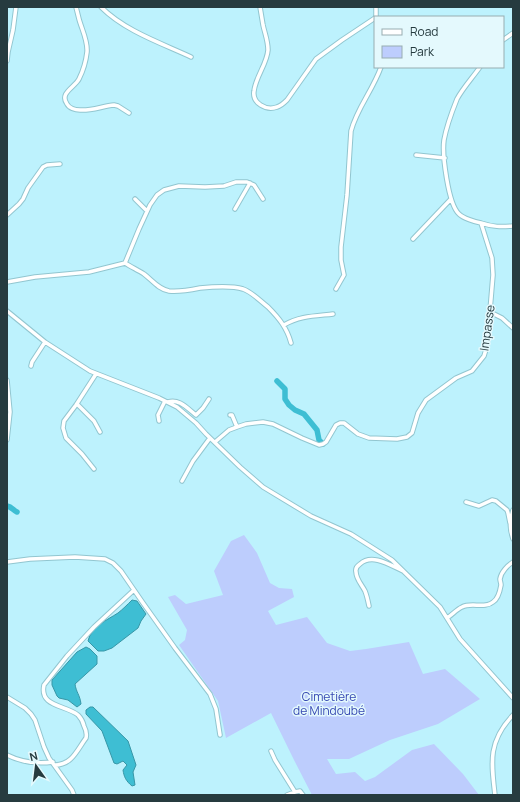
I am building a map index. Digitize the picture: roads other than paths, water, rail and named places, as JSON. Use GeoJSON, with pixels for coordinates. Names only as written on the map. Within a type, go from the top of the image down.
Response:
{"type":"FeatureCollection","features":[{"type":"Feature","properties":{"kind":"street"},"geometry":{"type":"LineString","coordinates":[[7,62],[16,7]]}},
{"type":"Feature","properties":{"kind":"street"},"geometry":{"type":"LineString","coordinates":[[76,7],[87,53],[86,61],[80,77],[66,93],[65,100],[67,105],[72,108],[82,110],[114,105],[129,113]]}},
{"type":"Feature","properties":{"kind":"street"},"geometry":{"type":"LineString","coordinates":[[101,7],[115,20],[137,32],[192,57]]}},
{"type":"Feature","properties":{"kind":"street"},"geometry":{"type":"LineString","coordinates":[[260,7],[268,43],[268,54],[254,90],[254,94],[261,106],[271,108],[282,105],[287,100],[316,58],[374,19]]}},
{"type":"Feature","properties":{"kind":"street"},"geometry":{"type":"LineString","coordinates":[[504,39],[513,33]]}},
{"type":"Feature","properties":{"kind":"street"},"geometry":{"type":"LineString","coordinates":[[336,289],[344,275],[341,260],[352,125],[376,80],[381,68]]}},
{"type":"Feature","properties":{"kind":"street"},"geometry":{"type":"LineString","coordinates":[[479,68],[462,92],[445,135],[444,145],[448,188],[451,199],[459,214],[462,216],[493,227],[513,226]]}},
{"type":"Feature","properties":{"kind":"street"},"geometry":{"type":"LineString","coordinates":[[416,155],[445,158]]}},
{"type":"Feature","properties":{"kind":"street"},"geometry":{"type":"LineString","coordinates":[[7,214],[19,204],[43,167],[47,165],[60,164]]}},
{"type":"Feature","properties":{"kind":"street"},"geometry":{"type":"LineString","coordinates":[[125,263],[147,211],[157,195],[164,190],[171,187],[185,185],[205,187],[224,186],[240,182],[254,185],[263,199]]}},
{"type":"Feature","properties":{"kind":"street"},"geometry":{"type":"LineString","coordinates":[[235,209],[250,183]]}},
{"type":"Feature","properties":{"kind":"street"},"geometry":{"type":"LineString","coordinates":[[135,199],[147,211]]}},
{"type":"Feature","properties":{"kind":"street"},"geometry":{"type":"LineString","coordinates":[[413,239],[451,199]]}},
{"type":"Feature","properties":{"kind":"street","name":"Impasse"},"geometry":{"type":"LineString","coordinates":[[215,442],[229,430],[263,422],[273,424],[320,445],[326,442],[336,425],[340,423],[344,423],[358,434],[369,438],[397,439],[407,437],[412,433],[418,413],[426,400],[456,378],[472,371],[484,356],[487,346],[493,275],[492,258],[481,223]]}},
{"type":"Feature","properties":{"kind":"street"},"geometry":{"type":"LineString","coordinates":[[7,282],[35,277],[89,272],[125,263],[144,274],[159,286],[169,290],[182,291],[222,287],[244,290],[264,304],[284,325],[291,343]]}},
{"type":"Feature","properties":{"kind":"street"},"geometry":{"type":"LineString","coordinates":[[7,312],[80,366],[96,374],[167,401],[185,413],[240,467],[263,487],[311,516],[351,534],[392,560],[440,606],[460,639],[513,698]]}},
{"type":"Feature","properties":{"kind":"street"},"geometry":{"type":"LineString","coordinates":[[490,312],[502,318],[513,328]]}},
{"type":"Feature","properties":{"kind":"street"},"geometry":{"type":"LineString","coordinates":[[284,325],[304,317],[332,314]]}},
{"type":"Feature","properties":{"kind":"street"},"geometry":{"type":"LineString","coordinates":[[31,366],[32,362],[46,342]]}},
{"type":"Feature","properties":{"kind":"street"},"geometry":{"type":"LineString","coordinates":[[94,469],[66,438],[64,433],[64,421],[96,374]]}},
{"type":"Feature","properties":{"kind":"street"},"geometry":{"type":"LineString","coordinates":[[7,380],[10,412],[7,440]]}},
{"type":"Feature","properties":{"kind":"street"},"geometry":{"type":"LineString","coordinates":[[159,421],[158,415],[167,401],[176,401],[196,415],[209,399]]}},
{"type":"Feature","properties":{"kind":"street"},"geometry":{"type":"LineString","coordinates":[[77,404],[94,421],[100,432]]}},
{"type":"Feature","properties":{"kind":"street"},"geometry":{"type":"LineString","coordinates":[[230,414],[232,415],[237,427]]}},
{"type":"Feature","properties":{"kind":"street"},"geometry":{"type":"LineString","coordinates":[[182,481],[193,461],[210,438]]}},
{"type":"Feature","properties":{"kind":"street"},"geometry":{"type":"LineString","coordinates":[[466,502],[479,506],[492,500],[496,501],[507,510],[513,539]]}},
{"type":"Feature","properties":{"kind":"street"},"geometry":{"type":"LineString","coordinates":[[510,523],[513,510]]}},
{"type":"Feature","properties":{"kind":"street"},"geometry":{"type":"LineString","coordinates":[[7,562],[30,559],[75,558],[105,559],[113,563],[121,571],[175,648],[210,694],[216,709],[220,735]]}},
{"type":"Feature","properties":{"kind":"street"},"geometry":{"type":"LineString","coordinates":[[369,606],[356,572],[358,565],[363,561],[375,559],[405,572]]}},
{"type":"Feature","properties":{"kind":"street"},"geometry":{"type":"LineString","coordinates":[[447,618],[463,606],[493,603],[499,594],[501,585],[500,579],[502,574],[506,567],[513,562]]}},
{"type":"Feature","properties":{"kind":"street"},"geometry":{"type":"LineString","coordinates":[[7,755],[23,761],[61,765],[67,763],[71,759],[86,738],[87,734],[77,715],[47,700],[43,690],[44,685],[67,656],[94,627],[134,590]]}},
{"type":"Feature","properties":{"kind":"street"},"geometry":{"type":"LineString","coordinates":[[7,697],[25,708],[31,714],[35,720],[49,758],[74,795]]}},
{"type":"Feature","properties":{"kind":"street"},"geometry":{"type":"LineString","coordinates":[[495,795],[492,766],[494,745],[502,729],[513,715]]}},
{"type":"Feature","properties":{"kind":"street"},"geometry":{"type":"LineString","coordinates":[[271,751],[295,792]]}},
{"type":"Feature","properties":{"kind":"street"},"geometry":{"type":"LineString","coordinates":[[287,795],[300,791],[303,795]]}},
{"type":"Feature","properties":{"kind":"waterway"},"geometry":{"type":"LineString","coordinates":[[277,381],[285,389],[285,399],[289,405],[295,410],[304,414],[317,430],[319,440],[323,444]]}},
{"type":"Feature","properties":{"kind":"waterway"},"geometry":{"type":"LineString","coordinates":[[7,506],[17,512]]}},
{"type":"Feature","properties":{"kind":"park label","name":"Cimetière de Mindoubé"},"geometry":{"type":"Point","coordinates":[329,703]}}]}
